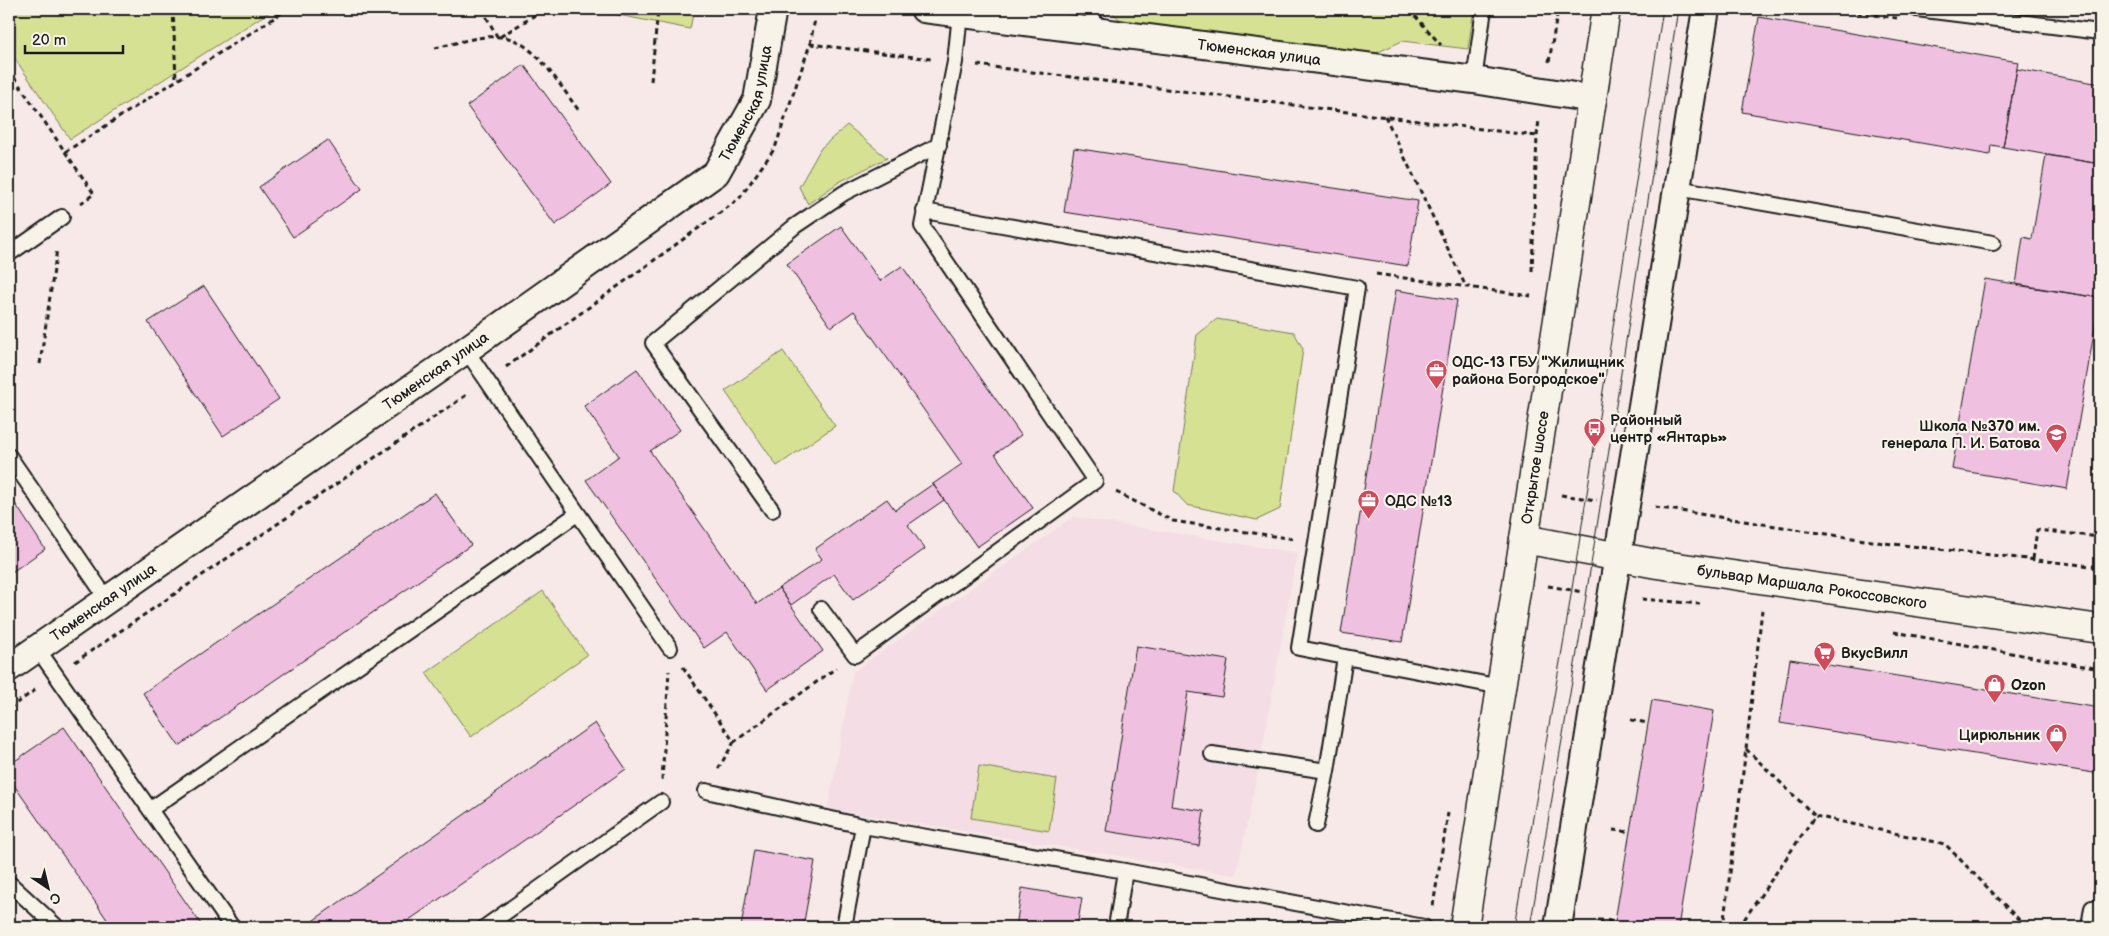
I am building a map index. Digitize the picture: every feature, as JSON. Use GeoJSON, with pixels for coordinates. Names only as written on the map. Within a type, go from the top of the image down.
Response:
{"type":"FeatureCollection","features":[{"type":"Feature","properties":{"kind":"main road","name":"Открытое шоссе"},"geometry":{"type":"LineString","coordinates":[[1464,927],[1606,9]]}},
{"type":"Feature","properties":{"kind":"main road","name":"бульвар Маршала Рокоссовского"},"geometry":{"type":"LineString","coordinates":[[1524,539],[1667,565],[2100,629]]}},
{"type":"Feature","properties":{"kind":"street","name":"Тюменская улица"},"geometry":{"type":"LineString","coordinates":[[9,668],[466,350],[716,173],[757,100],[773,9]]}},
{"type":"Feature","properties":{"kind":"street","name":"Тюменская улица"},"geometry":{"type":"LineString","coordinates":[[924,9],[960,14],[1093,19],[1593,98]]}},
{"type":"Feature","properties":{"kind":"street"},"geometry":{"type":"LineString","coordinates":[[1558,927],[1706,9]]}},
{"type":"Feature","properties":{"kind":"lane"},"geometry":{"type":"LineString","coordinates":[[1474,80],[1484,9]]}},
{"type":"Feature","properties":{"kind":"lane"},"geometry":{"type":"LineString","coordinates":[[1918,9],[2100,32]]}},
{"type":"Feature","properties":{"kind":"lane"},"geometry":{"type":"LineString","coordinates":[[821,608],[855,655],[1095,481],[922,226],[940,145],[955,62],[960,14]]}},
{"type":"Feature","properties":{"kind":"lane"},"geometry":{"type":"LineString","coordinates":[[772,510],[653,343],[795,226],[844,193],[940,145]]}},
{"type":"Feature","properties":{"kind":"lane"},"geometry":{"type":"LineString","coordinates":[[1677,188],[1994,243]]}},
{"type":"Feature","properties":{"kind":"lane"},"geometry":{"type":"LineString","coordinates":[[924,211],[1357,288],[1299,648],[1501,688]]}},
{"type":"Feature","properties":{"kind":"lane"},"geometry":{"type":"LineString","coordinates":[[9,254],[62,217]]}},
{"type":"Feature","properties":{"kind":"lane"},"geometry":{"type":"LineString","coordinates":[[466,350],[576,514],[670,648]]}},
{"type":"Feature","properties":{"kind":"lane"},"geometry":{"type":"LineString","coordinates":[[9,456],[107,599]]}},
{"type":"Feature","properties":{"kind":"lane"},"geometry":{"type":"LineString","coordinates":[[151,808],[576,514]]}},
{"type":"Feature","properties":{"kind":"lane"},"geometry":{"type":"LineString","coordinates":[[37,648],[151,808],[232,927]]}},
{"type":"Feature","properties":{"kind":"lane"},"geometry":{"type":"LineString","coordinates":[[1316,824],[1327,771],[1345,657]]}},
{"type":"Feature","properties":{"kind":"lane"},"geometry":{"type":"LineString","coordinates":[[1212,754],[1327,771]]}},
{"type":"Feature","properties":{"kind":"lane"},"geometry":{"type":"LineString","coordinates":[[706,791],[862,826],[1126,871],[1424,927]]}},
{"type":"Feature","properties":{"kind":"lane"},"geometry":{"type":"LineString","coordinates":[[485,927],[661,802]]}},
{"type":"Feature","properties":{"kind":"lane"},"geometry":{"type":"LineString","coordinates":[[844,927],[862,826]]}},
{"type":"Feature","properties":{"kind":"lane"},"geometry":{"type":"LineString","coordinates":[[1116,927],[1126,871]]}},
{"type":"Feature","properties":{"kind":"lane"},"geometry":{"type":"LineString","coordinates":[[9,883],[57,927]]}},
{"type":"Feature","properties":{"kind":"lane"},"geometry":{"type":"LineString","coordinates":[[2089,927],[2092,908],[2100,910]]}},
{"type":"Feature","properties":{"kind":"path"},"geometry":{"type":"LineString","coordinates":[[173,9],[176,80]]}},
{"type":"Feature","properties":{"kind":"path"},"geometry":{"type":"LineString","coordinates":[[65,152],[288,9]]}},
{"type":"Feature","properties":{"kind":"path"},"geometry":{"type":"LineString","coordinates":[[482,9],[498,38]]}},
{"type":"Feature","properties":{"kind":"path"},"geometry":{"type":"LineString","coordinates":[[498,38],[544,9]]}},
{"type":"Feature","properties":{"kind":"path"},"geometry":{"type":"LineString","coordinates":[[651,81],[658,9]]}},
{"type":"Feature","properties":{"kind":"path"},"geometry":{"type":"LineString","coordinates":[[1532,277],[1537,136],[1558,9]]}},
{"type":"Feature","properties":{"kind":"path"},"geometry":{"type":"LineString","coordinates":[[1830,9],[1845,11]]}},
{"type":"Feature","properties":{"kind":"path"},"geometry":{"type":"LineString","coordinates":[[810,44],[815,18]]}},
{"type":"Feature","properties":{"kind":"path"},"geometry":{"type":"LineString","coordinates":[[435,48],[489,37],[509,38],[534,52],[580,112]]}},
{"type":"Feature","properties":{"kind":"path"},"geometry":{"type":"LineString","coordinates":[[9,70],[94,194],[62,217],[40,364]]}},
{"type":"Feature","properties":{"kind":"path"},"geometry":{"type":"LineString","coordinates":[[1384,115],[1466,287]]}},
{"type":"Feature","properties":{"kind":"path"},"geometry":{"type":"LineString","coordinates":[[1357,288],[1376,274],[1531,296]]}},
{"type":"Feature","properties":{"kind":"path"},"geometry":{"type":"LineString","coordinates":[[1530,306],[1532,286]]}},
{"type":"Feature","properties":{"kind":"path"},"geometry":{"type":"LineString","coordinates":[[1095,481],[1173,521],[1316,543]]}},
{"type":"Feature","properties":{"kind":"path"},"geometry":{"type":"LineString","coordinates":[[1571,497],[1601,501]]}},
{"type":"Feature","properties":{"kind":"path"},"geometry":{"type":"LineString","coordinates":[[1665,508],[1884,543],[2100,566]]}},
{"type":"Feature","properties":{"kind":"path"},"geometry":{"type":"LineString","coordinates":[[2033,559],[2037,530],[2100,537]]}},
{"type":"Feature","properties":{"kind":"path"},"geometry":{"type":"LineString","coordinates":[[1518,580],[1571,590],[1707,604]]}},
{"type":"Feature","properties":{"kind":"path"},"geometry":{"type":"LineString","coordinates":[[1753,608],[1772,610]]}},
{"type":"Feature","properties":{"kind":"path"},"geometry":{"type":"LineString","coordinates":[[1723,927],[1762,608]]}},
{"type":"Feature","properties":{"kind":"path"},"geometry":{"type":"LineString","coordinates":[[1888,631],[2100,669]]}},
{"type":"Feature","properties":{"kind":"path"},"geometry":{"type":"LineString","coordinates":[[670,648],[734,742]]}},
{"type":"Feature","properties":{"kind":"path"},"geometry":{"type":"LineString","coordinates":[[661,802],[670,648]]}},
{"type":"Feature","properties":{"kind":"path"},"geometry":{"type":"LineString","coordinates":[[706,791],[734,742],[855,655]]}},
{"type":"Feature","properties":{"kind":"path"},"geometry":{"type":"LineString","coordinates":[[9,708],[57,675]]}},
{"type":"Feature","properties":{"kind":"path"},"geometry":{"type":"LineString","coordinates":[[1631,720],[1648,722]]}},
{"type":"Feature","properties":{"kind":"path"},"geometry":{"type":"LineString","coordinates":[[1746,749],[1815,816],[1945,844],[2026,927]]}},
{"type":"Feature","properties":{"kind":"path"},"geometry":{"type":"LineString","coordinates":[[1432,908],[1449,810]]}},
{"type":"Feature","properties":{"kind":"path"},"geometry":{"type":"LineString","coordinates":[[1739,927],[1815,816]]}},
{"type":"Feature","properties":{"kind":"path"},"geometry":{"type":"LineString","coordinates":[[1613,830],[1630,832]]}},
{"type":"Feature","properties":{"kind":"path"},"geometry":{"type":"LineString","coordinates":[[1598,920],[1615,921]]}},
{"type":"Feature","properties":{"kind":"shaded area"},"geometry":{"type":"Polygon","coordinates":[[[1073,517],[1297,553],[1260,761],[1236,875],[828,809],[853,672],[1073,517]]]}},
{"type":"Feature","properties":{"kind":"green space"},"geometry":{"type":"Polygon","coordinates":[[[9,9],[274,9],[70,139],[9,50],[9,9]]]}},
{"type":"Feature","properties":{"kind":"green space"},"geometry":{"type":"Polygon","coordinates":[[[603,9],[694,9],[690,29],[603,12],[603,9]]]}},
{"type":"Feature","properties":{"kind":"green space"},"geometry":{"type":"Polygon","coordinates":[[[1108,9],[1474,9],[1468,49],[1402,41],[1370,56],[1135,27],[1119,19],[1108,9]]]}},
{"type":"Feature","properties":{"kind":"green space"},"geometry":{"type":"Polygon","coordinates":[[[847,125],[887,158],[839,182],[808,204],[799,187],[821,148],[847,125]]]}},
{"type":"Feature","properties":{"kind":"green space"},"geometry":{"type":"Polygon","coordinates":[[[1217,319],[1294,332],[1303,349],[1280,509],[1257,520],[1187,505],[1174,491],[1197,335],[1217,319]]]}},
{"type":"Feature","properties":{"kind":"green space"},"geometry":{"type":"Polygon","coordinates":[[[783,351],[835,426],[777,466],[725,391],[783,351]]]}},
{"type":"Feature","properties":{"kind":"green space"},"geometry":{"type":"Polygon","coordinates":[[[543,591],[587,655],[471,737],[426,673],[543,591]]]}},
{"type":"Feature","properties":{"kind":"green space"},"geometry":{"type":"Polygon","coordinates":[[[979,766],[1057,779],[1049,831],[971,818],[979,766]]]}},
{"type":"Feature","properties":{"kind":"building"},"geometry":{"type":"Polygon","coordinates":[[[1759,17],[2018,62],[2003,147],[1991,145],[1990,155],[1742,112],[1759,17]]]}},
{"type":"Feature","properties":{"kind":"building"},"geometry":{"type":"Polygon","coordinates":[[[524,65],[611,184],[555,225],[467,106],[524,65]]]}},
{"type":"Feature","properties":{"kind":"building"},"geometry":{"type":"Polygon","coordinates":[[[2017,69],[2100,84],[2100,164],[2003,147],[2017,69]]]}},
{"type":"Feature","properties":{"kind":"building"},"geometry":{"type":"Polygon","coordinates":[[[328,140],[362,189],[293,237],[259,187],[328,140]]]}},
{"type":"Feature","properties":{"kind":"building"},"geometry":{"type":"Polygon","coordinates":[[[1074,148],[1418,201],[1408,266],[1064,212],[1074,148]]]}},
{"type":"Feature","properties":{"kind":"building"},"geometry":{"type":"Polygon","coordinates":[[[2046,155],[2100,164],[2100,298],[2016,285],[2023,237],[2032,239],[2046,155]]]}},
{"type":"Feature","properties":{"kind":"building"},"geometry":{"type":"Polygon","coordinates":[[[841,226],[880,281],[902,266],[1021,435],[995,454],[1033,508],[977,547],[933,484],[962,464],[854,311],[831,327],[787,264],[841,226]]]}},
{"type":"Feature","properties":{"kind":"building"},"geometry":{"type":"Polygon","coordinates":[[[1985,279],[2100,298],[2067,489],[1952,469],[1985,279]]]}},
{"type":"Feature","properties":{"kind":"building"},"geometry":{"type":"Polygon","coordinates":[[[204,286],[279,399],[223,436],[148,322],[204,286]]]}},
{"type":"Feature","properties":{"kind":"building"},"geometry":{"type":"Polygon","coordinates":[[[1396,290],[1457,300],[1402,642],[1341,633],[1396,290]]]}},
{"type":"Feature","properties":{"kind":"building"},"geometry":{"type":"Polygon","coordinates":[[[637,369],[680,430],[650,451],[757,604],[779,588],[823,651],[767,690],[727,632],[704,648],[586,480],[619,456],[584,406],[637,369]]]}},
{"type":"Feature","properties":{"kind":"building"},"geometry":{"type":"Polygon","coordinates":[[[933,484],[944,500],[908,525],[925,549],[853,600],[834,574],[791,605],[779,588],[822,559],[815,549],[887,499],[895,510],[933,484]]]}},
{"type":"Feature","properties":{"kind":"building"},"geometry":{"type":"Polygon","coordinates":[[[435,493],[471,545],[179,746],[143,693],[435,493]]]}},
{"type":"Feature","properties":{"kind":"building"},"geometry":{"type":"Polygon","coordinates":[[[9,494],[45,549],[9,574],[9,494]]]}},
{"type":"Feature","properties":{"kind":"building"},"geometry":{"type":"Polygon","coordinates":[[[1136,646],[1228,660],[1222,697],[1188,692],[1171,806],[1204,811],[1199,846],[1106,831],[1136,646]]]}},
{"type":"Feature","properties":{"kind":"building"},"geometry":{"type":"Polygon","coordinates":[[[1790,659],[2100,708],[2100,774],[1780,723],[1790,659]]]}},
{"type":"Feature","properties":{"kind":"building"},"geometry":{"type":"Polygon","coordinates":[[[1652,700],[1714,711],[1678,927],[1614,927],[1652,700]]]}},
{"type":"Feature","properties":{"kind":"building"},"geometry":{"type":"Polygon","coordinates":[[[595,723],[626,769],[399,927],[304,927],[595,723]]]}},
{"type":"Feature","properties":{"kind":"building"},"geometry":{"type":"Polygon","coordinates":[[[64,727],[203,927],[112,927],[9,778],[9,765],[64,727]]]}},
{"type":"Feature","properties":{"kind":"building"},"geometry":{"type":"Polygon","coordinates":[[[754,850],[815,861],[803,927],[741,927],[754,850]]]}},
{"type":"Feature","properties":{"kind":"building"},"geometry":{"type":"Polygon","coordinates":[[[1022,888],[1082,898],[1077,927],[1016,927],[1022,888]]]}},
{"type":"Feature","properties":{"kind":"tram line"},"geometry":{"type":"LineString","coordinates":[[1514,927],[1565,633],[1663,9]]}},
{"type":"Feature","properties":{"kind":"tram line"},"geometry":{"type":"LineString","coordinates":[[1530,927],[1580,635],[1678,9]]}},
{"type":"Feature","properties":{"kind":"place","name":"ОДС-13 ГБУ \"Жилищник района Богородское\""},"geometry":{"type":"Point","coordinates":[1436,390]}},
{"type":"Feature","properties":{"kind":"place","name":"Районный центр «Янтарь»"},"geometry":{"type":"Point","coordinates":[1594,448]}},
{"type":"Feature","properties":{"kind":"place","name":"Школа №370 им. генерала П. И. Батова"},"geometry":{"type":"Point","coordinates":[2056,454]}},
{"type":"Feature","properties":{"kind":"place","name":"ОДС №13"},"geometry":{"type":"Point","coordinates":[1369,520]}},
{"type":"Feature","properties":{"kind":"place","name":"ВкусВилл"},"geometry":{"type":"Point","coordinates":[1825,672]}},
{"type":"Feature","properties":{"kind":"place","name":"Ozon"},"geometry":{"type":"Point","coordinates":[1995,704]}},
{"type":"Feature","properties":{"kind":"place","name":"Цирюльник"},"geometry":{"type":"Point","coordinates":[2056,754]}}]}
